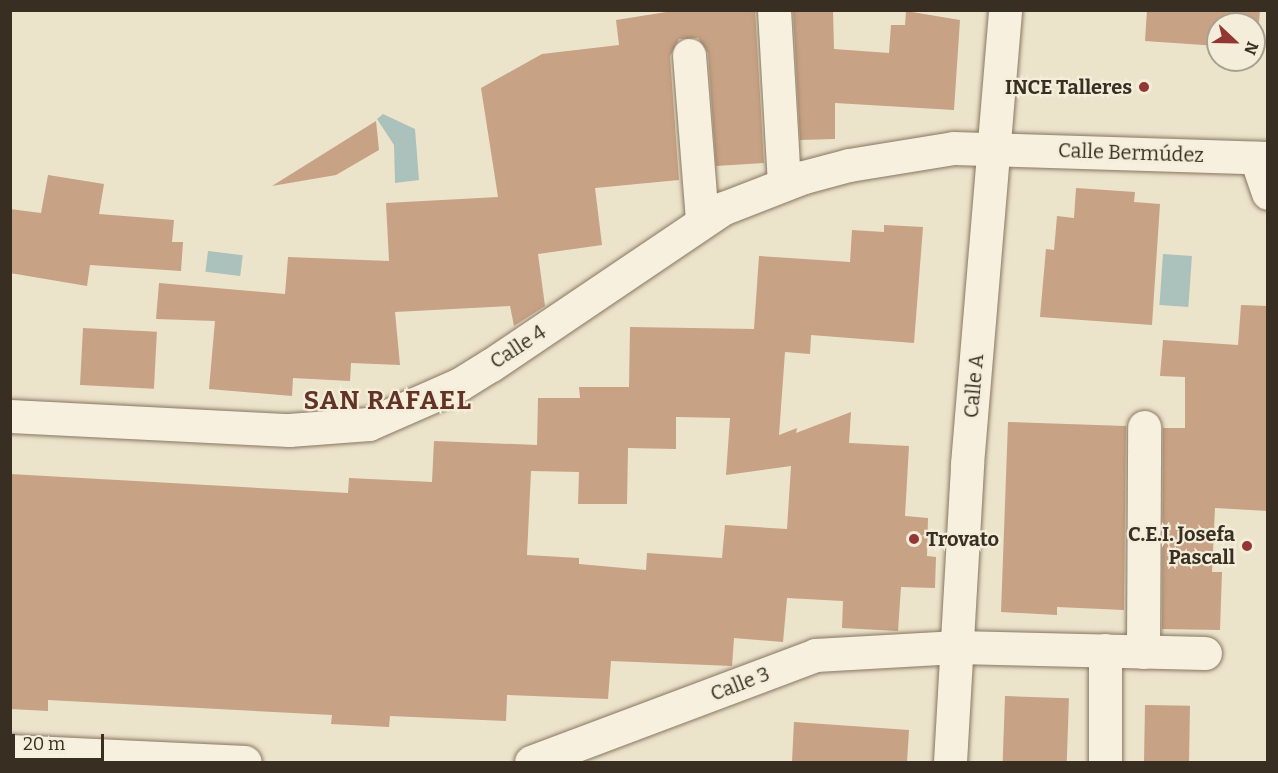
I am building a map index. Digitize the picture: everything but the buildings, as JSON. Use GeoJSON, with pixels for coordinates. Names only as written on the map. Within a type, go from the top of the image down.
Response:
{"type":"FeatureCollection","features":[{"type":"Feature","properties":{"kind":"street"},"geometry":{"type":"LineString","coordinates":[[774,10],[784,184]]}},
{"type":"Feature","properties":{"kind":"street","name":"Calle A"},"geometry":{"type":"LineString","coordinates":[[950,762],[1005,10]]}},
{"type":"Feature","properties":{"kind":"street"},"geometry":{"type":"LineString","coordinates":[[689,55],[702,221]]}},
{"type":"Feature","properties":{"kind":"street","name":"Calle 4"},"geometry":{"type":"LineString","coordinates":[[10,416],[290,430],[369,424],[460,384],[617,282],[702,221],[750,196],[849,165],[930,151],[994,148]]}},
{"type":"Feature","properties":{"kind":"street","name":"Calle Bermúdez"},"geometry":{"type":"LineString","coordinates":[[994,148],[1262,158]]}},
{"type":"Feature","properties":{"kind":"street"},"geometry":{"type":"LineString","coordinates":[[1262,158],[1268,193]]}},
{"type":"Feature","properties":{"kind":"street"},"geometry":{"type":"LineString","coordinates":[[1143,652],[1144,427]]}},
{"type":"Feature","properties":{"kind":"street","name":"Calle 3"},"geometry":{"type":"LineString","coordinates":[[531,762],[815,655],[957,647],[1205,653]]}},
{"type":"Feature","properties":{"kind":"street"},"geometry":{"type":"LineString","coordinates":[[1105,650],[1105,762]]}},
{"type":"Feature","properties":{"kind":"street"},"geometry":{"type":"LineString","coordinates":[[10,752],[245,762]]}},
{"type":"Feature","properties":{"kind":"water"},"geometry":{"type":"Polygon","coordinates":[[[383,114],[415,129],[419,180],[395,183],[394,145],[377,119],[383,114]]]}},
{"type":"Feature","properties":{"kind":"water"},"geometry":{"type":"Polygon","coordinates":[[[208,251],[243,255],[240,276],[205,272],[208,251]]]}},
{"type":"Feature","properties":{"kind":"water"},"geometry":{"type":"Polygon","coordinates":[[[1163,254],[1192,256],[1188,307],[1159,305],[1163,254]]]}},
{"type":"Feature","properties":{"kind":"place","name":"INCE Talleres"},"geometry":{"type":"Point","coordinates":[1144,87]}},
{"type":"Feature","properties":{"kind":"place","name":"Trovato"},"geometry":{"type":"Point","coordinates":[914,539]}},
{"type":"Feature","properties":{"kind":"place","name":"C.E.I. Josefa Pascall"},"geometry":{"type":"Point","coordinates":[1247,546]}},
{"type":"Feature","properties":{"kind":"district","name":"SAN RAFAEL"},"geometry":{"type":"Point","coordinates":[388,401]}}]}
